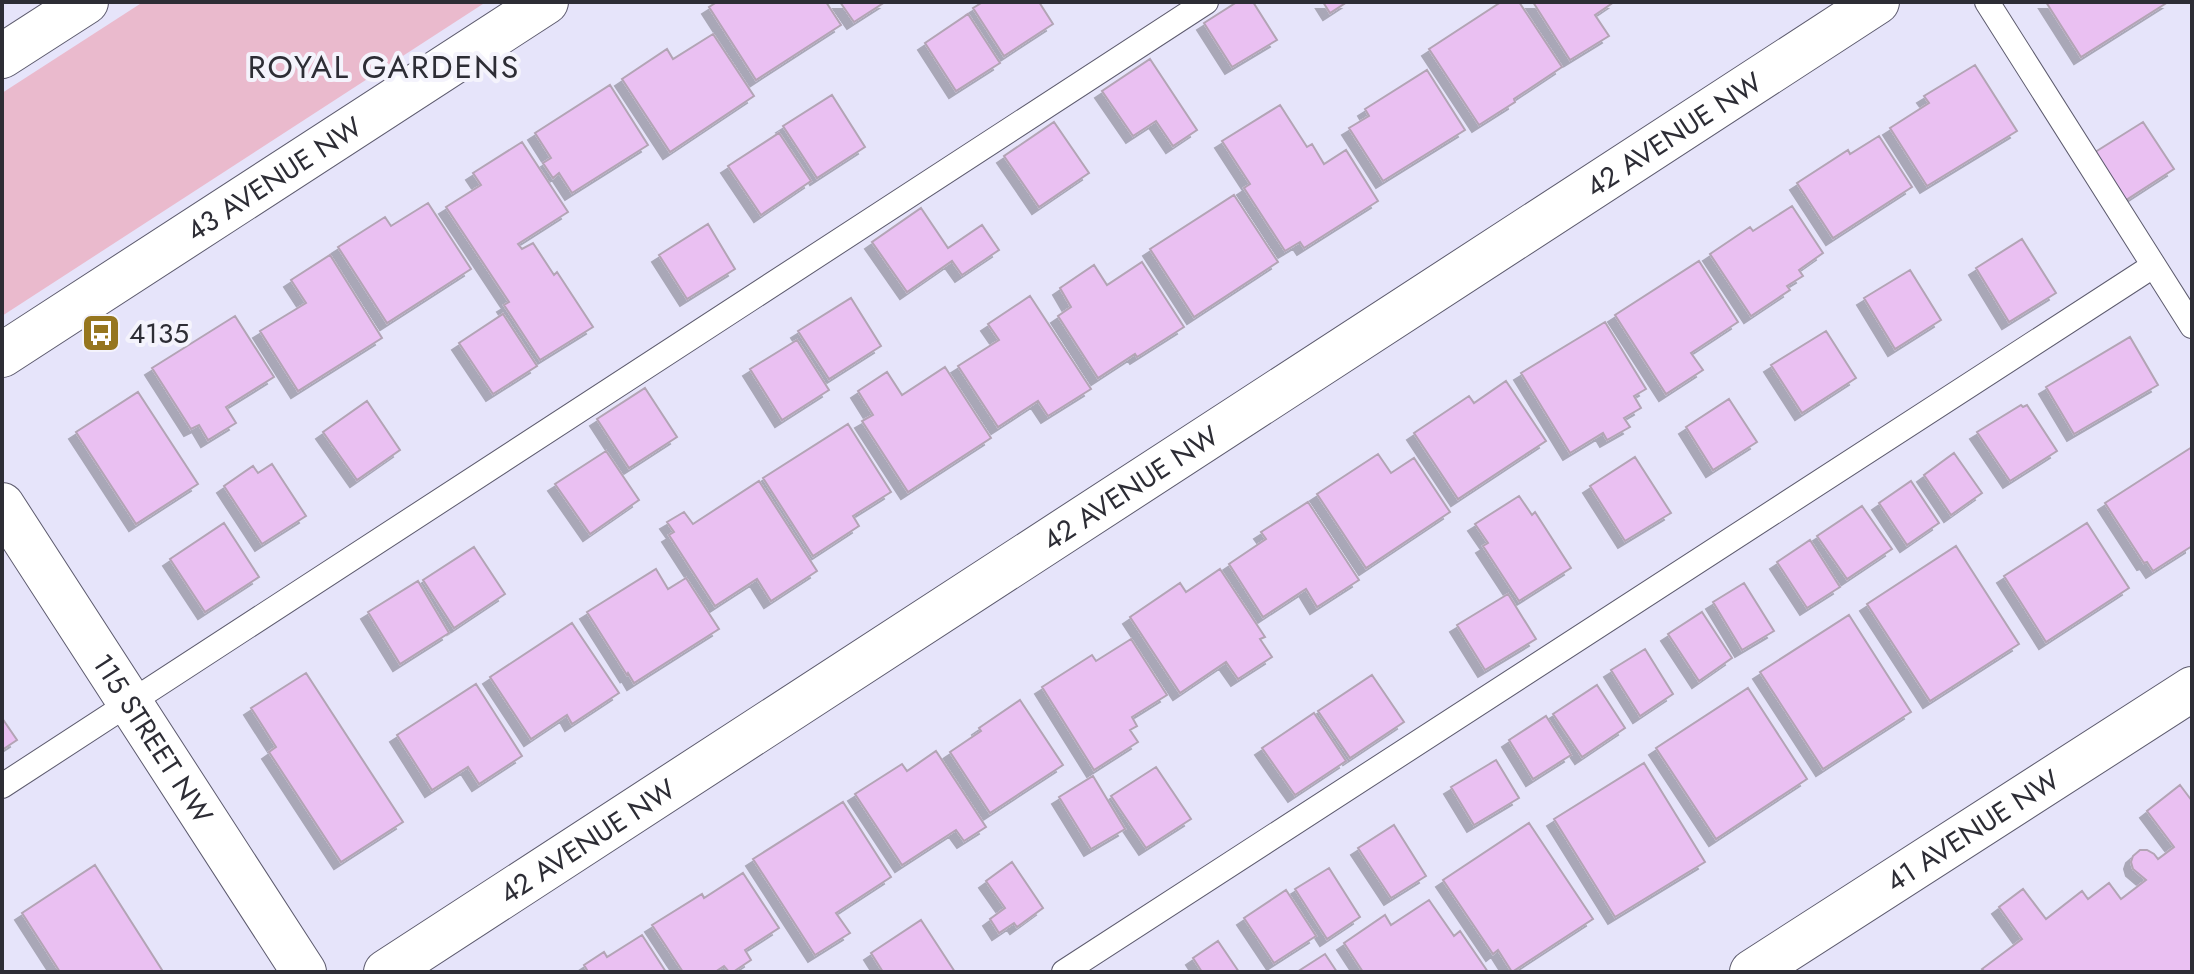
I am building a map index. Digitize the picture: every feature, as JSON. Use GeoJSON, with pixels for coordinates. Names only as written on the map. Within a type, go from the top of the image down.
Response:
{"type":"FeatureCollection","features":[{"type":"Feature","properties":{"kind":"street"},"geometry":{"type":"LineString","coordinates":[[2,56],[86,2]]}},
{"type":"Feature","properties":{"kind":"street","name":"43 AVENUE NW"},"geometry":{"type":"LineString","coordinates":[[2,355],[546,2]]}},
{"type":"Feature","properties":{"kind":"street","name":"42 AVENUE NW"},"geometry":{"type":"LineString","coordinates":[[386,972],[1877,2]]}},
{"type":"Feature","properties":{"kind":"street","name":"115 STREET NW"},"geometry":{"type":"LineString","coordinates":[[2,505],[304,972]]}},
{"type":"Feature","properties":{"kind":"street","name":"41 AVENUE NW"},"geometry":{"type":"LineString","coordinates":[[1752,972],[2192,689]]}},
{"type":"Feature","properties":{"kind":"lane"},"geometry":{"type":"LineString","coordinates":[[2,786],[1206,2]]}},
{"type":"Feature","properties":{"kind":"lane"},"geometry":{"type":"LineString","coordinates":[[1987,2],[2192,326]]}},
{"type":"Feature","properties":{"kind":"lane"},"geometry":{"type":"LineString","coordinates":[[1064,972],[2153,266]]}},
{"type":"Feature","properties":{"kind":"shaded area"},"geometry":{"type":"Polygon","coordinates":[[[143,2],[486,2],[2,316],[2,93],[143,2]]]}},
{"type":"Feature","properties":{"kind":"building"},"geometry":{"type":"Polygon","coordinates":[[[717,2],[826,2],[841,25],[756,80],[709,7],[717,2]]]}},
{"type":"Feature","properties":{"kind":"building"},"geometry":{"type":"Polygon","coordinates":[[[840,2],[885,2],[854,22],[840,2]]]}},
{"type":"Feature","properties":{"kind":"building"},"geometry":{"type":"Polygon","coordinates":[[[983,2],[1039,2],[1053,24],[1004,56],[973,8],[983,2]]]}},
{"type":"Feature","properties":{"kind":"building"},"geometry":{"type":"Polygon","coordinates":[[[1237,2],[1253,2],[1277,40],[1232,67],[1204,23],[1237,2]]]}},
{"type":"Feature","properties":{"kind":"building"},"geometry":{"type":"Polygon","coordinates":[[[1323,2],[1347,2],[1330,13],[1323,2]]]}},
{"type":"Feature","properties":{"kind":"building"},"geometry":{"type":"Polygon","coordinates":[[[1501,2],[1519,2],[1562,67],[1479,125],[1429,49],[1501,2]]]}},
{"type":"Feature","properties":{"kind":"building"},"geometry":{"type":"Polygon","coordinates":[[[1533,2],[1614,2],[1595,15],[1609,36],[1570,60],[1533,2]]]}},
{"type":"Feature","properties":{"kind":"building"},"geometry":{"type":"Polygon","coordinates":[[[2046,2],[2168,2],[2081,57],[2046,2]]]}},
{"type":"Feature","properties":{"kind":"building"},"geometry":{"type":"Polygon","coordinates":[[[968,14],[1000,63],[956,91],[925,43],[968,14]]]}},
{"type":"Feature","properties":{"kind":"building"},"geometry":{"type":"Polygon","coordinates":[[[713,34],[754,96],[670,152],[622,79],[667,49],[673,59],[713,34]]]}},
{"type":"Feature","properties":{"kind":"building"},"geometry":{"type":"Polygon","coordinates":[[[1150,59],[1197,130],[1173,146],[1156,121],[1133,136],[1102,91],[1150,59]]]}},
{"type":"Feature","properties":{"kind":"building"},"geometry":{"type":"Polygon","coordinates":[[[1975,65],[2017,131],[1927,186],[1890,128],[1929,103],[1924,96],[1975,65]]]}},
{"type":"Feature","properties":{"kind":"building"},"geometry":{"type":"Polygon","coordinates":[[[1427,70],[1465,130],[1383,181],[1349,128],[1369,116],[1365,109],[1427,70]]]}},
{"type":"Feature","properties":{"kind":"building"},"geometry":{"type":"Polygon","coordinates":[[[610,85],[648,145],[572,193],[559,173],[553,178],[543,163],[551,158],[535,133],[610,85]]]}},
{"type":"Feature","properties":{"kind":"building"},"geometry":{"type":"Polygon","coordinates":[[[832,95],[865,147],[817,178],[783,126],[832,95]]]}},
{"type":"Feature","properties":{"kind":"building"},"geometry":{"type":"Polygon","coordinates":[[[1280,105],[1307,147],[1312,144],[1324,164],[1346,150],[1378,201],[1304,248],[1300,242],[1285,251],[1244,188],[1250,184],[1222,141],[1280,105]]]}},
{"type":"Feature","properties":{"kind":"building"},"geometry":{"type":"Polygon","coordinates":[[[1054,122],[1089,173],[1039,207],[1004,156],[1054,122]]]}},
{"type":"Feature","properties":{"kind":"building"},"geometry":{"type":"Polygon","coordinates":[[[2143,122],[2174,169],[2123,202],[2092,154],[2143,122]]]}},
{"type":"Feature","properties":{"kind":"building"},"geometry":{"type":"Polygon","coordinates":[[[779,133],[811,181],[761,215],[728,166],[779,133]]]}},
{"type":"Feature","properties":{"kind":"building"},"geometry":{"type":"Polygon","coordinates":[[[1879,136],[1912,187],[1833,238],[1797,183],[1848,150],[1850,154],[1879,136]]]}},
{"type":"Feature","properties":{"kind":"building"},"geometry":{"type":"Polygon","coordinates":[[[522,142],[568,212],[518,244],[522,249],[533,243],[554,275],[557,272],[593,327],[540,360],[504,305],[509,302],[446,207],[481,185],[473,173],[522,142]]]}},
{"type":"Feature","properties":{"kind":"building"},"geometry":{"type":"Polygon","coordinates":[[[1234,195],[1278,262],[1194,317],[1150,249],[1234,195]]]}},
{"type":"Feature","properties":{"kind":"building"},"geometry":{"type":"Polygon","coordinates":[[[428,203],[471,269],[387,323],[338,247],[385,217],[391,226],[428,203]]]}},
{"type":"Feature","properties":{"kind":"building"},"geometry":{"type":"Polygon","coordinates":[[[1792,206],[1823,253],[1799,270],[1803,276],[1787,286],[1790,290],[1751,316],[1710,254],[1750,227],[1753,231],[1792,206]]]}},
{"type":"Feature","properties":{"kind":"building"},"geometry":{"type":"Polygon","coordinates":[[[921,208],[948,248],[982,225],[999,250],[962,275],[952,261],[907,292],[872,242],[921,208]]]}},
{"type":"Feature","properties":{"kind":"building"},"geometry":{"type":"Polygon","coordinates":[[[708,224],[735,269],[687,299],[659,255],[708,224]]]}},
{"type":"Feature","properties":{"kind":"building"},"geometry":{"type":"Polygon","coordinates":[[[2022,239],[2056,293],[2009,322],[1976,268],[2022,239]]]}},
{"type":"Feature","properties":{"kind":"building"},"geometry":{"type":"Polygon","coordinates":[[[330,255],[382,338],[298,391],[260,331],[306,303],[291,280],[330,255]]]}},
{"type":"Feature","properties":{"kind":"building"},"geometry":{"type":"Polygon","coordinates":[[[1699,261],[1738,322],[1691,353],[1703,370],[1666,394],[1615,315],[1699,261]]]}},
{"type":"Feature","properties":{"kind":"building"},"geometry":{"type":"Polygon","coordinates":[[[1142,262],[1184,327],[1098,378],[1058,316],[1071,307],[1060,288],[1094,265],[1107,285],[1142,262]]]}},
{"type":"Feature","properties":{"kind":"building"},"geometry":{"type":"Polygon","coordinates":[[[1910,270],[1941,320],[1895,349],[1864,298],[1910,270]]]}},
{"type":"Feature","properties":{"kind":"building"},"geometry":{"type":"Polygon","coordinates":[[[1030,296],[1091,389],[1048,416],[1038,401],[998,427],[958,366],[999,340],[988,324],[1030,296]]]}},
{"type":"Feature","properties":{"kind":"building"},"geometry":{"type":"Polygon","coordinates":[[[851,298],[881,346],[829,379],[798,331],[851,298]]]}},
{"type":"Feature","properties":{"kind":"building"},"geometry":{"type":"Polygon","coordinates":[[[503,314],[537,366],[493,394],[459,343],[503,314]]]}},
{"type":"Feature","properties":{"kind":"building"},"geometry":{"type":"Polygon","coordinates":[[[235,316],[274,377],[226,407],[236,423],[208,440],[199,425],[191,429],[152,368],[235,316]]]}},
{"type":"Feature","properties":{"kind":"building"},"geometry":{"type":"Polygon","coordinates":[[[1605,322],[1646,389],[1634,396],[1641,408],[1624,418],[1630,427],[1607,440],[1603,433],[1570,453],[1521,373],[1605,322]]]}},
{"type":"Feature","properties":{"kind":"building"},"geometry":{"type":"Polygon","coordinates":[[[1826,331],[1856,378],[1802,413],[1771,365],[1826,331]]]}},
{"type":"Feature","properties":{"kind":"building"},"geometry":{"type":"Polygon","coordinates":[[[2130,337],[2158,385],[2074,434],[2046,387],[2130,337]]]}},
{"type":"Feature","properties":{"kind":"building"},"geometry":{"type":"Polygon","coordinates":[[[797,340],[829,390],[782,420],[750,369],[797,340]]]}},
{"type":"Feature","properties":{"kind":"building"},"geometry":{"type":"Polygon","coordinates":[[[945,367],[991,438],[908,492],[862,421],[873,415],[858,391],[887,372],[902,395],[945,367]]]}},
{"type":"Feature","properties":{"kind":"building"},"geometry":{"type":"Polygon","coordinates":[[[1506,381],[1546,441],[1458,499],[1414,433],[1469,396],[1474,403],[1506,381]]]}},
{"type":"Feature","properties":{"kind":"building"},"geometry":{"type":"Polygon","coordinates":[[[645,388],[677,437],[629,468],[597,419],[645,388]]]}},
{"type":"Feature","properties":{"kind":"building"},"geometry":{"type":"Polygon","coordinates":[[[138,392],[198,484],[136,524],[76,432],[138,392]]]}},
{"type":"Feature","properties":{"kind":"building"},"geometry":{"type":"Polygon","coordinates":[[[1729,399],[1757,442],[1713,470],[1686,427],[1729,399]]]}},
{"type":"Feature","properties":{"kind":"building"},"geometry":{"type":"Polygon","coordinates":[[[367,401],[400,450],[357,480],[323,432],[367,401]]]}},
{"type":"Feature","properties":{"kind":"building"},"geometry":{"type":"Polygon","coordinates":[[[2021,405],[2027,405],[2057,451],[2010,481],[1977,432],[2021,405]]]}},
{"type":"Feature","properties":{"kind":"building"},"geometry":{"type":"Polygon","coordinates":[[[848,424],[891,492],[853,516],[859,526],[813,556],[763,478],[848,424]]]}},
{"type":"Feature","properties":{"kind":"building"},"geometry":{"type":"Polygon","coordinates":[[[2192,447],[2192,546],[2153,571],[2147,562],[2144,563],[2105,503],[2192,447]]]}},
{"type":"Feature","properties":{"kind":"building"},"geometry":{"type":"Polygon","coordinates":[[[606,451],[639,500],[590,534],[555,484],[606,451]]]}},
{"type":"Feature","properties":{"kind":"building"},"geometry":{"type":"Polygon","coordinates":[[[1954,453],[1982,493],[1951,515],[1924,475],[1954,453]]]}},
{"type":"Feature","properties":{"kind":"building"},"geometry":{"type":"Polygon","coordinates":[[[1378,454],[1391,473],[1414,458],[1450,512],[1366,568],[1317,494],[1378,454]]]}},
{"type":"Feature","properties":{"kind":"building"},"geometry":{"type":"Polygon","coordinates":[[[1635,457],[1671,513],[1625,541],[1590,486],[1635,457]]]}},
{"type":"Feature","properties":{"kind":"building"},"geometry":{"type":"Polygon","coordinates":[[[272,464],[306,516],[262,544],[224,486],[253,466],[258,473],[272,464]]]}},
{"type":"Feature","properties":{"kind":"building"},"geometry":{"type":"Polygon","coordinates":[[[759,481],[817,571],[771,601],[757,579],[715,606],[669,535],[674,532],[667,522],[684,512],[693,524],[759,481]]]}},
{"type":"Feature","properties":{"kind":"building"},"geometry":{"type":"Polygon","coordinates":[[[1911,481],[1939,523],[1907,545],[1879,503],[1911,481]]]}},
{"type":"Feature","properties":{"kind":"building"},"geometry":{"type":"Polygon","coordinates":[[[1519,496],[1532,515],[1535,512],[1571,568],[1519,601],[1483,546],[1488,543],[1475,524],[1519,496]]]}},
{"type":"Feature","properties":{"kind":"building"},"geometry":{"type":"Polygon","coordinates":[[[1308,502],[1359,580],[1317,607],[1306,589],[1263,617],[1229,564],[1266,539],[1261,532],[1308,502]]]}},
{"type":"Feature","properties":{"kind":"building"},"geometry":{"type":"Polygon","coordinates":[[[1862,506],[1892,549],[1847,579],[1817,536],[1862,506]]]}},
{"type":"Feature","properties":{"kind":"building"},"geometry":{"type":"Polygon","coordinates":[[[224,523],[259,577],[205,612],[170,559],[224,523]]]}},
{"type":"Feature","properties":{"kind":"building"},"geometry":{"type":"Polygon","coordinates":[[[2087,523],[2129,588],[2046,642],[2004,576],[2087,523]]]}},
{"type":"Feature","properties":{"kind":"building"},"geometry":{"type":"Polygon","coordinates":[[[1810,540],[1840,587],[1807,608],[1777,562],[1810,540]]]}},
{"type":"Feature","properties":{"kind":"building"},"geometry":{"type":"Polygon","coordinates":[[[1956,546],[2019,644],[1930,701],[1867,604],[1956,546]]]}},
{"type":"Feature","properties":{"kind":"building"},"geometry":{"type":"Polygon","coordinates":[[[474,547],[505,594],[454,628],[423,580],[474,547]]]}},
{"type":"Feature","properties":{"kind":"building"},"geometry":{"type":"Polygon","coordinates":[[[656,569],[668,589],[686,578],[719,629],[634,683],[587,612],[656,569]]]}},
{"type":"Feature","properties":{"kind":"building"},"geometry":{"type":"Polygon","coordinates":[[[1220,569],[1265,637],[1260,639],[1272,657],[1238,679],[1226,662],[1180,693],[1130,617],[1180,583],[1186,592],[1220,569]]]}},
{"type":"Feature","properties":{"kind":"building"},"geometry":{"type":"Polygon","coordinates":[[[418,581],[449,633],[400,664],[368,612],[418,581]]]}},
{"type":"Feature","properties":{"kind":"building"},"geometry":{"type":"Polygon","coordinates":[[[1744,583],[1774,631],[1742,650],[1713,602],[1744,583]]]}},
{"type":"Feature","properties":{"kind":"building"},"geometry":{"type":"Polygon","coordinates":[[[1508,594],[1536,639],[1485,670],[1457,625],[1508,594]]]}},
{"type":"Feature","properties":{"kind":"building"},"geometry":{"type":"Polygon","coordinates":[[[1702,612],[1732,658],[1699,681],[1668,634],[1702,612]]]}},
{"type":"Feature","properties":{"kind":"building"},"geometry":{"type":"Polygon","coordinates":[[[1849,615],[1911,712],[1823,769],[1760,672],[1849,615]]]}},
{"type":"Feature","properties":{"kind":"building"},"geometry":{"type":"Polygon","coordinates":[[[572,623],[619,693],[572,724],[567,715],[531,739],[490,677],[572,623]]]}},
{"type":"Feature","properties":{"kind":"building"},"geometry":{"type":"Polygon","coordinates":[[[1131,639],[1167,695],[1132,717],[1137,726],[1130,730],[1138,742],[1094,770],[1042,687],[1092,655],[1096,661],[1131,639]]]}},
{"type":"Feature","properties":{"kind":"building"},"geometry":{"type":"Polygon","coordinates":[[[1645,649],[1673,694],[1640,716],[1611,670],[1645,649]]]}},
{"type":"Feature","properties":{"kind":"building"},"geometry":{"type":"Polygon","coordinates":[[[306,673],[403,822],[341,862],[269,752],[276,747],[251,708],[306,673]]]}},
{"type":"Feature","properties":{"kind":"building"},"geometry":{"type":"Polygon","coordinates":[[[1372,675],[1404,722],[1350,758],[1318,711],[1372,675]]]}},
{"type":"Feature","properties":{"kind":"building"},"geometry":{"type":"Polygon","coordinates":[[[476,684],[522,756],[479,784],[468,767],[432,790],[397,735],[476,684]]]}},
{"type":"Feature","properties":{"kind":"building"},"geometry":{"type":"Polygon","coordinates":[[[1597,685],[1625,728],[1582,757],[1553,714],[1597,685]]]}},
{"type":"Feature","properties":{"kind":"building"},"geometry":{"type":"Polygon","coordinates":[[[1748,688],[1807,779],[1716,839],[1656,748],[1748,688]]]}},
{"type":"Feature","properties":{"kind":"building"},"geometry":{"type":"Polygon","coordinates":[[[1020,700],[1063,765],[990,813],[950,752],[1020,700]]]}},
{"type":"Feature","properties":{"kind":"building"},"geometry":{"type":"Polygon","coordinates":[[[1314,713],[1346,761],[1295,795],[1262,748],[1314,713]]]}},
{"type":"Feature","properties":{"kind":"building"},"geometry":{"type":"Polygon","coordinates":[[[1546,716],[1571,755],[1533,779],[1509,740],[1546,716]]]}},
{"type":"Feature","properties":{"kind":"building"},"geometry":{"type":"Polygon","coordinates":[[[2,718],[17,740],[2,750],[2,718]]]}},
{"type":"Feature","properties":{"kind":"building"},"geometry":{"type":"Polygon","coordinates":[[[936,751],[986,827],[964,841],[956,830],[902,865],[855,794],[902,764],[907,771],[936,751]]]}},
{"type":"Feature","properties":{"kind":"building"},"geometry":{"type":"Polygon","coordinates":[[[1496,760],[1519,798],[1474,825],[1451,787],[1496,760]]]}},
{"type":"Feature","properties":{"kind":"building"},"geometry":{"type":"Polygon","coordinates":[[[1644,763],[1705,862],[1615,917],[1554,819],[1644,763]]]}},
{"type":"Feature","properties":{"kind":"building"},"geometry":{"type":"Polygon","coordinates":[[[1156,767],[1191,819],[1146,848],[1111,796],[1156,767]]]}},
{"type":"Feature","properties":{"kind":"building"},"geometry":{"type":"Polygon","coordinates":[[[1093,776],[1125,829],[1091,849],[1059,797],[1093,776]]]}},
{"type":"Feature","properties":{"kind":"building"},"geometry":{"type":"Polygon","coordinates":[[[2180,785],[2192,801],[2192,972],[1985,972],[1982,969],[2022,939],[1999,907],[2023,889],[2046,919],[2082,891],[2088,899],[2109,883],[2121,899],[2146,880],[2133,869],[2133,856],[2140,850],[2147,850],[2158,859],[2174,847],[2147,811],[2180,785]]]}},
{"type":"Feature","properties":{"kind":"building"},"geometry":{"type":"Polygon","coordinates":[[[843,802],[891,877],[836,913],[850,933],[815,955],[753,859],[843,802]]]}},
{"type":"Feature","properties":{"kind":"building"},"geometry":{"type":"Polygon","coordinates":[[[1529,823],[1593,919],[1512,972],[1498,950],[1493,954],[1443,880],[1529,823]]]}},
{"type":"Feature","properties":{"kind":"building"},"geometry":{"type":"Polygon","coordinates":[[[1394,825],[1426,876],[1391,898],[1358,848],[1394,825]]]}},
{"type":"Feature","properties":{"kind":"building"},"geometry":{"type":"Polygon","coordinates":[[[1012,862],[1043,908],[1017,927],[1014,923],[999,933],[990,919],[1005,908],[986,881],[1012,862]]]}},
{"type":"Feature","properties":{"kind":"building"},"geometry":{"type":"Polygon","coordinates":[[[95,865],[162,970],[159,972],[60,972],[22,913],[95,865]]]}},
{"type":"Feature","properties":{"kind":"building"},"geometry":{"type":"Polygon","coordinates":[[[1329,868],[1360,917],[1327,939],[1295,889],[1329,868]]]}},
{"type":"Feature","properties":{"kind":"building"},"geometry":{"type":"Polygon","coordinates":[[[743,873],[779,928],[745,950],[751,960],[733,972],[724,966],[715,972],[683,972],[652,925],[743,873]]]}},
{"type":"Feature","properties":{"kind":"building"},"geometry":{"type":"Polygon","coordinates":[[[1286,890],[1316,936],[1274,963],[1244,918],[1286,890]]]}},
{"type":"Feature","properties":{"kind":"building"},"geometry":{"type":"Polygon","coordinates":[[[1429,900],[1454,936],[1460,931],[1488,972],[1363,972],[1344,943],[1385,915],[1391,925],[1429,900]]]}},
{"type":"Feature","properties":{"kind":"building"},"geometry":{"type":"Polygon","coordinates":[[[921,920],[955,972],[883,972],[871,953],[921,920]]]}},
{"type":"Feature","properties":{"kind":"building"},"geometry":{"type":"Polygon","coordinates":[[[642,935],[666,972],[584,972],[587,970],[584,965],[604,952],[607,957],[642,935]]]}},
{"type":"Feature","properties":{"kind":"building"},"geometry":{"type":"Polygon","coordinates":[[[1218,941],[1239,972],[1202,972],[1193,958],[1218,941]]]}},
{"type":"Feature","properties":{"kind":"building"},"geometry":{"type":"Polygon","coordinates":[[[1325,954],[1337,972],[1297,972],[1325,954]]]}},
{"type":"Feature","properties":{"kind":"place","name":"4135"},"geometry":{"type":"Point","coordinates":[101,333]}},
{"type":"Feature","properties":{"kind":"district","name":"ROYAL GARDENS"},"geometry":{"type":"Point","coordinates":[384,67]}}]}
